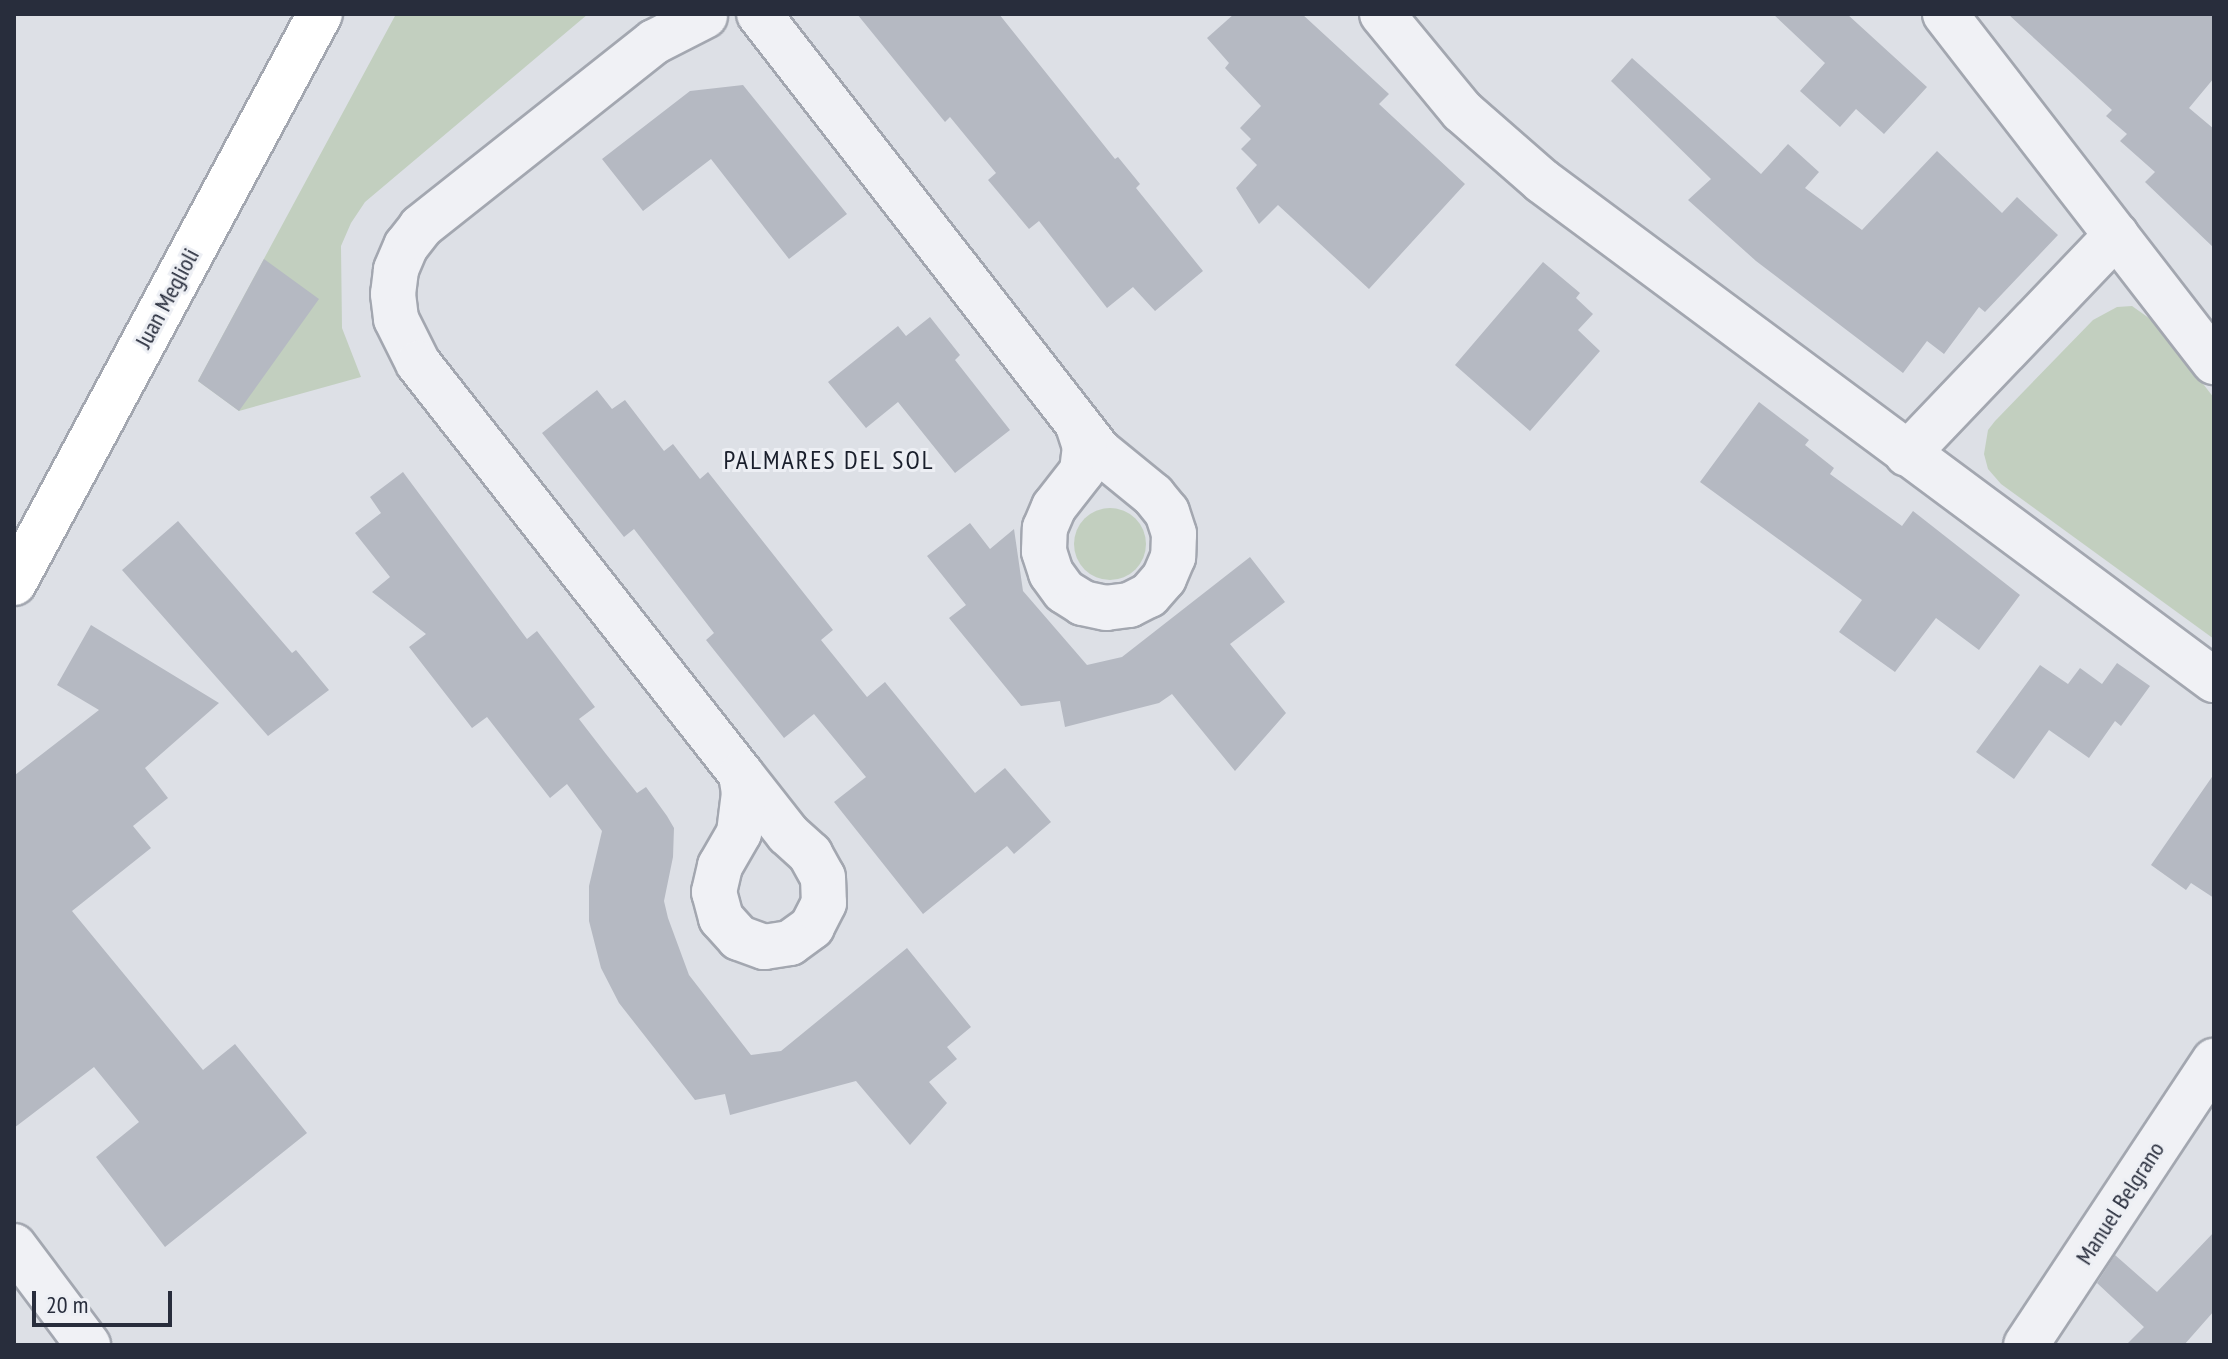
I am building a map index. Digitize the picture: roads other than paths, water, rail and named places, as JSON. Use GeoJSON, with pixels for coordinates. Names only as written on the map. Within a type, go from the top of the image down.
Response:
{"type":"FeatureCollection","features":[{"type":"Feature","properties":{"kind":"main road","name":"Juan Meglioli"},"geometry":{"type":"LineString","coordinates":[[14,583],[320,14]]}},
{"type":"Feature","properties":{"kind":"street"},"geometry":{"type":"LineString","coordinates":[[1382,14],[1462,111],[1497,144],[1907,454],[2214,680]]}},
{"type":"Feature","properties":{"kind":"street"},"geometry":{"type":"LineString","coordinates":[[1945,14],[2214,362]]}},
{"type":"Feature","properties":{"kind":"street"},"geometry":{"type":"LineString","coordinates":[[741,774],[418,363],[396,319],[396,270],[406,246],[421,227],[712,20],[1078,425]]}},
{"type":"Feature","properties":{"kind":"street"},"geometry":{"type":"LineString","coordinates":[[1907,454],[2116,235]]}},
{"type":"Feature","properties":{"kind":"street","name":"Manuel Belgrano"},"geometry":{"type":"LineString","coordinates":[[2026,1345],[2214,1061]]}},
{"type":"Feature","properties":{"kind":"street"},"geometry":{"type":"LineString","coordinates":[[14,1246],[88,1345]]}},
{"type":"Feature","properties":{"kind":"district","name":"PALMARES DEL SOL"},"geometry":{"type":"Point","coordinates":[829,460]}}]}
